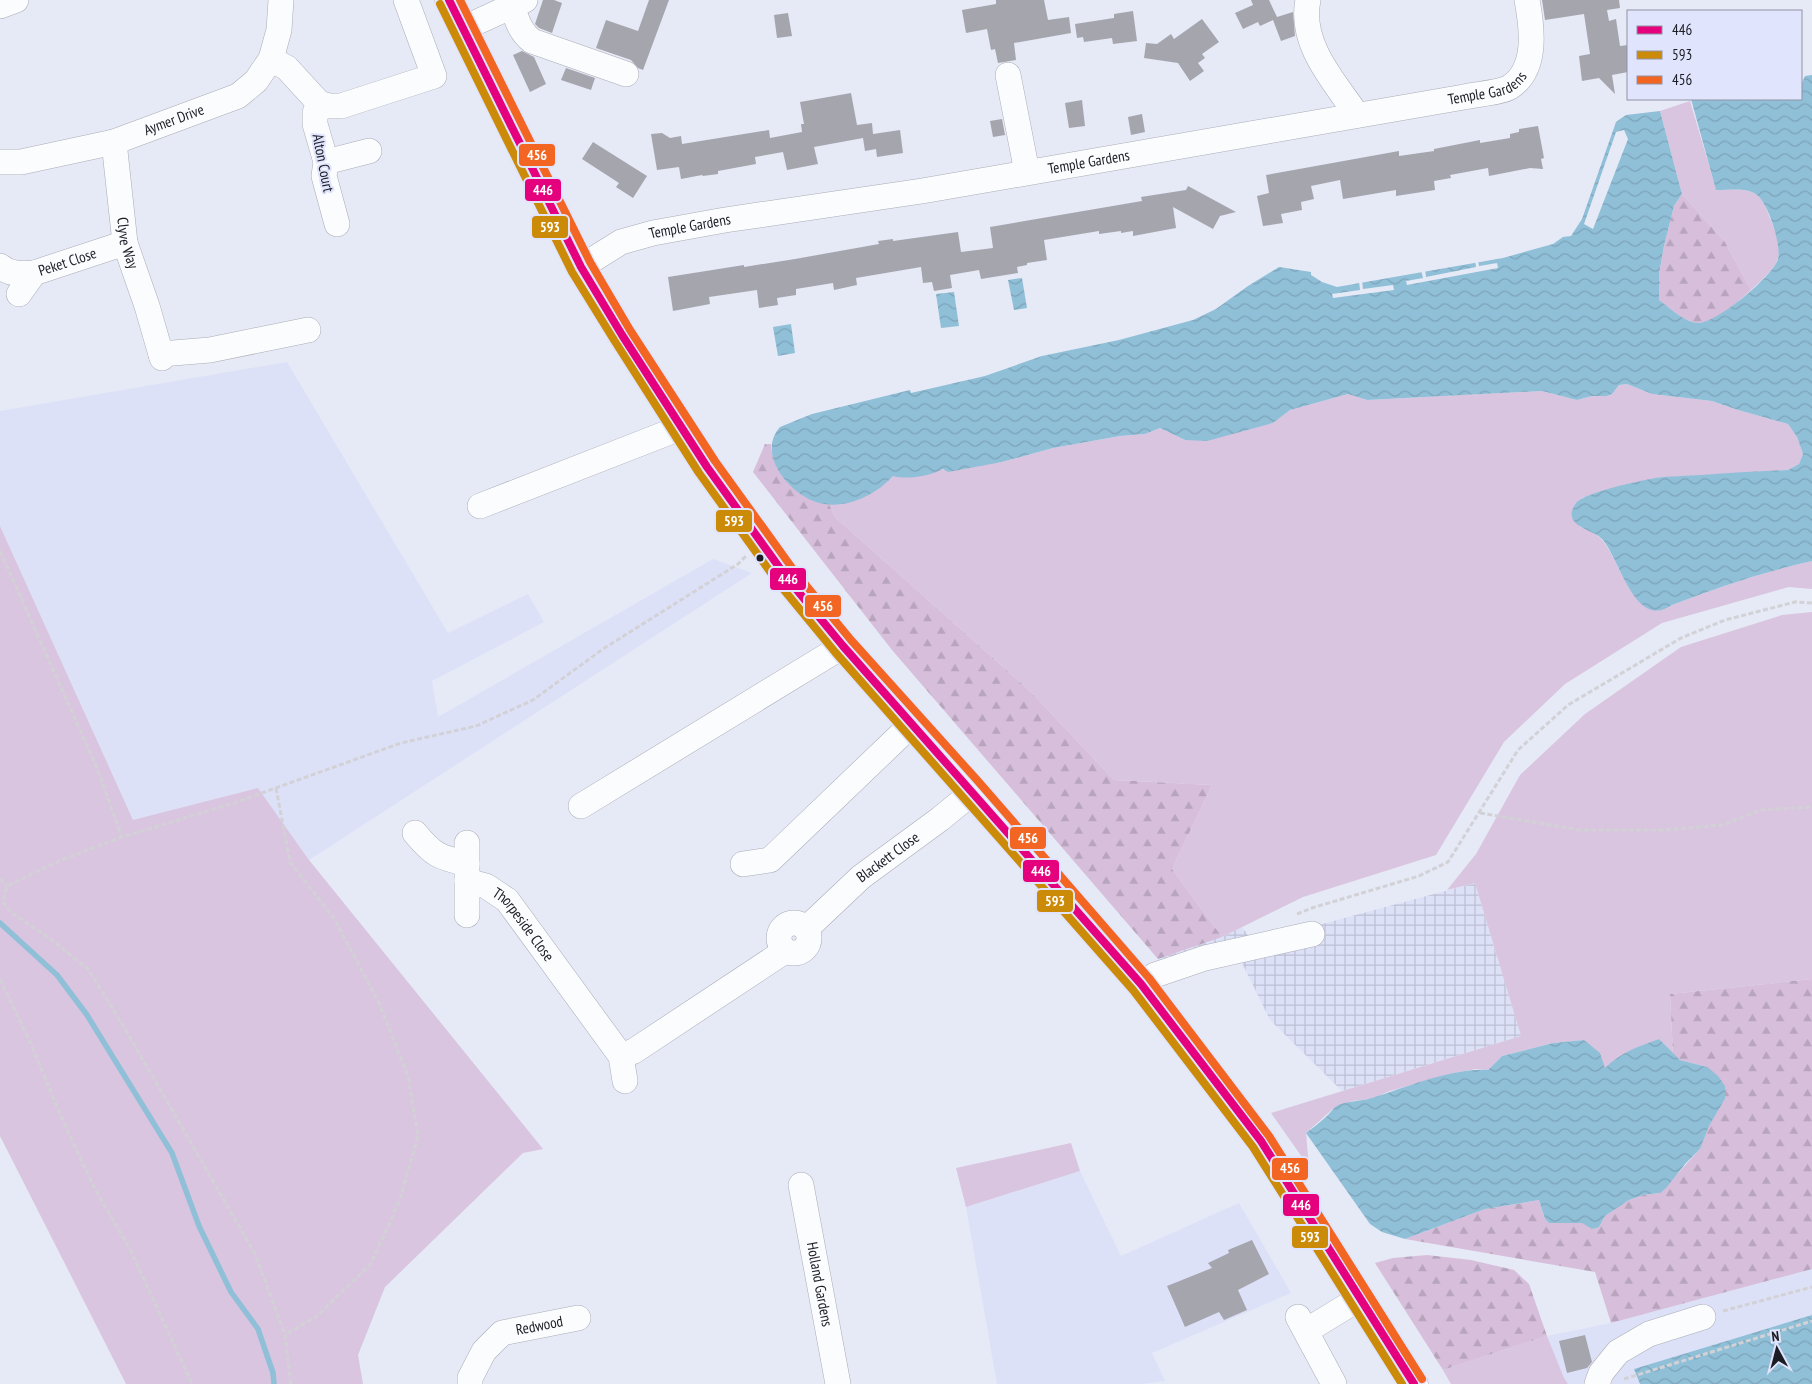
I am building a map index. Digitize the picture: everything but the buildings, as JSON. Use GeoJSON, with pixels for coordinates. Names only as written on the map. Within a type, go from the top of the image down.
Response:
{"type":"FeatureCollection","features":[{"type":"Feature","properties":{"kind":"main road"},"geometry":{"type":"LineString","coordinates":[[449,0],[581,267],[680,428],[761,542],[843,646],[1141,984],[1261,1141],[1414,1384]]}},
{"type":"Feature","properties":{"kind":"street"},"geometry":{"type":"LineString","coordinates":[[0,6],[16,0]]}},
{"type":"Feature","properties":{"kind":"street","name":"Aymer Drive"},"geometry":{"type":"LineString","coordinates":[[0,162],[21,162],[114,142],[238,96],[256,81],[271,59],[279,30],[282,0]]}},
{"type":"Feature","properties":{"kind":"street"},"geometry":{"type":"LineString","coordinates":[[271,59],[287,68],[319,102],[329,106],[341,106],[434,76],[406,0]]}},
{"type":"Feature","properties":{"kind":"street"},"geometry":{"type":"LineString","coordinates":[[1308,0],[1305,14],[1309,36],[1317,55],[1358,115]]}},
{"type":"Feature","properties":{"kind":"street","name":"Temple Gardens"},"geometry":{"type":"LineString","coordinates":[[581,267],[621,242],[653,233],[725,220],[922,191],[1508,88],[1518,80],[1530,59],[1532,41],[1527,0]]}},
{"type":"Feature","properties":{"kind":"street"},"geometry":{"type":"LineString","coordinates":[[462,29],[516,2],[521,32],[532,41],[626,74]]}},
{"type":"Feature","properties":{"kind":"street"},"geometry":{"type":"LineString","coordinates":[[1008,75],[1027,172]]}},
{"type":"Feature","properties":{"kind":"street","name":"Alton Court"},"geometry":{"type":"LineString","coordinates":[[319,102],[315,113],[315,124],[326,162],[324,176],[337,224]]}},
{"type":"Feature","properties":{"kind":"street","name":"Clyve Way"},"geometry":{"type":"LineString","coordinates":[[114,142],[125,243],[148,306],[154,350],[210,350],[308,330]]}},
{"type":"Feature","properties":{"kind":"street"},"geometry":{"type":"LineString","coordinates":[[326,162],[369,151]]}},
{"type":"Feature","properties":{"kind":"street","name":"Peket Close"},"geometry":{"type":"LineString","coordinates":[[19,294],[34,273],[125,243]]}},
{"type":"Feature","properties":{"kind":"street"},"geometry":{"type":"LineString","coordinates":[[0,266],[17,274],[34,273]]}},
{"type":"Feature","properties":{"kind":"street"},"geometry":{"type":"LineString","coordinates":[[480,506],[680,428]]}},
{"type":"Feature","properties":{"kind":"street"},"geometry":{"type":"LineString","coordinates":[[581,806],[843,646]]}},
{"type":"Feature","properties":{"kind":"street"},"geometry":{"type":"LineString","coordinates":[[743,864],[770,860],[912,724]]}},
{"type":"Feature","properties":{"kind":"street","name":"Blackett Close"},"geometry":{"type":"LineString","coordinates":[[621,1056],[634,1051],[784,950],[792,954],[803,951],[809,942],[806,929],[861,877],[940,819],[973,792]]}},
{"type":"Feature","properties":{"kind":"street"},"geometry":{"type":"LineString","coordinates":[[416,833],[430,851],[445,858],[467,862]]}},
{"type":"Feature","properties":{"kind":"street","name":"Thorpeside Close"},"geometry":{"type":"LineString","coordinates":[[467,862],[467,915]]}},
{"type":"Feature","properties":{"kind":"street","name":"Thorpeside Close"},"geometry":{"type":"LineString","coordinates":[[467,862],[486,886],[507,900],[621,1056]]}},
{"type":"Feature","properties":{"kind":"street"},"geometry":{"type":"LineString","coordinates":[[1141,984],[1156,976],[1205,958],[1312,934]]}},
{"type":"Feature","properties":{"kind":"street"},"geometry":{"type":"LineString","coordinates":[[1205,958],[1248,935]]}},
{"type":"Feature","properties":{"kind":"street"},"geometry":{"type":"LineString","coordinates":[[621,1056],[625,1081]]}},
{"type":"Feature","properties":{"kind":"street","name":"Holland Gardens"},"geometry":{"type":"LineString","coordinates":[[800,1185],[838,1384]]}},
{"type":"Feature","properties":{"kind":"street"},"geometry":{"type":"LineString","coordinates":[[1334,1384],[1302,1324],[1360,1298]]}},
{"type":"Feature","properties":{"kind":"street"},"geometry":{"type":"LineString","coordinates":[[1606,1383],[1601,1373],[1618,1352],[1649,1334],[1703,1317]]}},
{"type":"Feature","properties":{"kind":"street","name":"Redwood"},"geometry":{"type":"LineString","coordinates":[[470,1384],[470,1378],[484,1351],[502,1333],[578,1318]]}},
{"type":"Feature","properties":{"kind":"path"},"geometry":{"type":"LineString","coordinates":[[7,886],[59,861],[122,837],[234,803],[401,743],[476,726],[533,700],[603,649],[738,564],[761,542]]}},
{"type":"Feature","properties":{"kind":"path"},"geometry":{"type":"LineString","coordinates":[[0,551],[97,768],[122,837]]}},
{"type":"Feature","properties":{"kind":"path"},"geometry":{"type":"LineString","coordinates":[[1294,915],[1419,876],[1448,862],[1518,750],[1568,705],[1681,638],[1725,620],[1795,602],[1812,603]]}},
{"type":"Feature","properties":{"kind":"path"},"geometry":{"type":"LineString","coordinates":[[276,788],[290,862],[336,920],[379,1003],[408,1076],[418,1136],[399,1202],[370,1265],[316,1316],[285,1335]]}},
{"type":"Feature","properties":{"kind":"path"},"geometry":{"type":"LineString","coordinates":[[1480,813],[1581,830],[1664,830],[1723,825],[1760,810],[1812,807]]}},
{"type":"Feature","properties":{"kind":"path"},"geometry":{"type":"LineString","coordinates":[[0,879],[7,886]]}},
{"type":"Feature","properties":{"kind":"path"},"geometry":{"type":"LineString","coordinates":[[7,886],[3,902],[12,913],[48,937],[88,969],[127,1032],[256,1254],[285,1335],[291,1384]]}},
{"type":"Feature","properties":{"kind":"path"},"geometry":{"type":"LineString","coordinates":[[0,979],[95,1189],[130,1248],[192,1384]]}},
{"type":"Feature","properties":{"kind":"path"},"geometry":{"type":"LineString","coordinates":[[1703,1317],[1812,1286]]}},
{"type":"Feature","properties":{"kind":"path"},"geometry":{"type":"LineString","coordinates":[[1606,1383],[1812,1321]]}},
{"type":"Feature","properties":{"kind":"shaded area"},"geometry":{"type":"Polygon","coordinates":[[[1690,101],[1716,189],[1753,192],[1762,200],[1775,231],[1779,251],[1778,259],[1769,273],[1751,290],[1725,242],[1682,194],[1660,111],[1690,101]]]}},
{"type":"Feature","properties":{"kind":"shaded area"},"geometry":{"type":"Polygon","coordinates":[[[287,362],[448,633],[528,594],[544,622],[432,681],[438,717],[713,559],[752,573],[309,860],[258,788],[133,821],[0,526],[0,411],[287,362]]]}},
{"type":"Feature","properties":{"kind":"shaded area"},"geometry":{"type":"Polygon","coordinates":[[[1627,384],[1652,394],[1712,401],[1788,424],[1797,437],[1803,454],[1799,464],[1788,470],[1657,478],[1602,491],[1582,498],[1579,526],[1602,540],[1639,601],[1648,608],[1659,610],[1741,580],[1812,561],[1812,589],[1789,587],[1662,623],[1565,684],[1504,742],[1436,855],[1303,897],[1222,937],[1172,869],[1212,785],[1114,780],[1029,690],[835,517],[829,504],[845,502],[863,496],[880,487],[893,476],[1002,462],[1053,448],[1120,436],[1145,434],[1160,428],[1185,440],[1273,423],[1290,410],[1348,394],[1367,400],[1542,391],[1577,400],[1592,396],[1607,396],[1612,394],[1619,385],[1627,384]]]}},
{"type":"Feature","properties":{"kind":"shaded area"},"geometry":{"type":"Polygon","coordinates":[[[0,526],[133,820],[258,788],[309,860],[543,1149],[523,1153],[385,1287],[358,1355],[363,1384],[126,1384],[0,1136],[0,526]]]}},
{"type":"Feature","properties":{"kind":"shaded area"},"geometry":{"type":"Polygon","coordinates":[[[1812,612],[1812,979],[1670,994],[1673,1054],[1659,1039],[1605,1068],[1584,1040],[1553,1043],[1502,1056],[1488,1070],[1476,1069],[1454,1073],[1390,1091],[1370,1099],[1352,1101],[1335,1107],[1306,1133],[1309,1167],[1271,1113],[1521,1036],[1475,883],[1447,890],[1476,854],[1520,775],[1585,714],[1681,647],[1782,615],[1812,612]]]}},
{"type":"Feature","properties":{"kind":"shaded area"},"geometry":{"type":"Polygon","coordinates":[[[1475,883],[1521,1036],[1342,1091],[1270,1020],[1241,961],[1173,979],[1158,959],[1222,937],[1242,927],[1251,943],[1475,883]]]}},
{"type":"Feature","properties":{"kind":"shaded area"},"geometry":{"type":"Polygon","coordinates":[[[1071,1143],[1080,1171],[966,1207],[956,1168],[1071,1143]]]}},
{"type":"Feature","properties":{"kind":"shaded area"},"geometry":{"type":"Polygon","coordinates":[[[1080,1171],[1121,1256],[1239,1203],[1291,1293],[1152,1353],[1165,1381],[1141,1384],[997,1384],[966,1207],[1080,1171]]]}},
{"type":"Feature","properties":{"kind":"shaded area"},"geometry":{"type":"Polygon","coordinates":[[[1812,1269],[1812,1315],[1635,1369],[1640,1384],[1451,1384],[1443,1370],[1547,1336],[1611,1323],[1812,1269]]]}},
{"type":"Feature","properties":{"kind":"shaded area"},"geometry":{"type":"Polygon","coordinates":[[[1547,1336],[1568,1384],[1451,1384],[1443,1370],[1547,1336]]]}},
{"type":"Feature","properties":{"kind":"green space"},"geometry":{"type":"Polygon","coordinates":[[[1682,194],[1725,242],[1751,290],[1719,316],[1704,322],[1697,323],[1687,320],[1659,300],[1659,274],[1664,246],[1674,206],[1682,194]]]}},
{"type":"Feature","properties":{"kind":"green space"},"geometry":{"type":"Polygon","coordinates":[[[765,444],[771,444],[776,466],[790,484],[808,497],[829,504],[835,517],[1029,690],[1114,780],[1212,785],[1172,869],[1222,937],[1158,959],[892,650],[753,472],[765,444]]]}},
{"type":"Feature","properties":{"kind":"green space"},"geometry":{"type":"Polygon","coordinates":[[[1812,979],[1812,1269],[1611,1323],[1595,1272],[1405,1239],[1485,1209],[1539,1200],[1545,1219],[1549,1223],[1582,1223],[1599,1227],[1605,1216],[1629,1200],[1643,1195],[1660,1193],[1700,1149],[1708,1127],[1725,1099],[1707,1067],[1680,1060],[1673,1054],[1670,994],[1812,979]]]}},
{"type":"Feature","properties":{"kind":"green space"},"geometry":{"type":"Polygon","coordinates":[[[1427,1255],[1471,1260],[1514,1270],[1529,1284],[1547,1336],[1443,1370],[1375,1263],[1393,1258],[1427,1255]]]}},
{"type":"Feature","properties":{"kind":"water"},"geometry":{"type":"Polygon","coordinates":[[[1812,75],[1812,561],[1741,580],[1659,610],[1648,608],[1638,601],[1602,539],[1575,522],[1572,517],[1572,511],[1576,503],[1601,491],[1655,478],[1788,470],[1799,464],[1803,454],[1797,437],[1788,424],[1712,401],[1652,394],[1627,384],[1619,385],[1612,394],[1607,396],[1592,396],[1577,400],[1542,391],[1367,400],[1348,394],[1290,410],[1273,423],[1207,441],[1185,440],[1160,428],[1145,434],[1120,436],[1053,448],[1002,462],[948,472],[943,469],[918,477],[905,478],[893,476],[868,495],[858,500],[837,505],[816,502],[796,490],[786,481],[774,460],[772,449],[774,438],[780,427],[812,414],[910,390],[911,393],[985,376],[1042,356],[1119,340],[1193,320],[1216,309],[1279,267],[1311,272],[1311,275],[1322,282],[1337,287],[1503,258],[1553,244],[1563,237],[1571,236],[1582,219],[1616,122],[1626,115],[1660,111],[1682,194],[1674,206],[1664,246],[1659,274],[1659,300],[1688,321],[1699,323],[1708,321],[1731,307],[1755,287],[1774,267],[1779,253],[1770,215],[1757,195],[1743,190],[1716,190],[1691,100],[1802,100],[1802,83],[1805,76],[1812,75]]]}},
{"type":"Feature","properties":{"kind":"water"},"geometry":{"type":"Polygon","coordinates":[[[1022,278],[1027,308],[1014,310],[1008,280],[1022,278]]]}},
{"type":"Feature","properties":{"kind":"water"},"geometry":{"type":"Polygon","coordinates":[[[954,292],[959,326],[941,328],[936,294],[954,292]]]}},
{"type":"Feature","properties":{"kind":"water"},"geometry":{"type":"Polygon","coordinates":[[[791,324],[795,353],[778,356],[773,327],[791,324]]]}},
{"type":"Feature","properties":{"kind":"water"},"geometry":{"type":"Polygon","coordinates":[[[1659,1039],[1680,1060],[1707,1067],[1718,1076],[1725,1086],[1725,1099],[1709,1126],[1700,1149],[1666,1188],[1660,1193],[1643,1195],[1629,1200],[1605,1216],[1599,1227],[1592,1229],[1582,1223],[1549,1223],[1545,1219],[1539,1200],[1485,1209],[1405,1239],[1382,1232],[1370,1224],[1306,1133],[1339,1105],[1372,1098],[1445,1075],[1474,1070],[1488,1070],[1502,1056],[1553,1043],[1584,1040],[1600,1053],[1605,1068],[1623,1054],[1659,1039]]]}},
{"type":"Feature","properties":{"kind":"water"},"geometry":{"type":"Polygon","coordinates":[[[1812,1315],[1812,1384],[1640,1384],[1634,1369],[1812,1315]]]}},
{"type":"Feature","properties":{"kind":"pier"},"geometry":{"type":"Polygon","coordinates":[[[1624,130],[1628,139],[1593,229],[1584,224],[1616,132],[1624,130]]]}},
{"type":"Feature","properties":{"kind":"pier"},"geometry":{"type":"Polygon","coordinates":[[[1475,260],[1478,260],[1479,266],[1497,263],[1498,268],[1407,285],[1406,281],[1423,278],[1421,270],[1425,269],[1426,277],[1476,267],[1475,260]]]}},
{"type":"Feature","properties":{"kind":"pier"},"geometry":{"type":"Polygon","coordinates":[[[1359,281],[1362,281],[1363,289],[1393,285],[1394,290],[1333,298],[1332,294],[1360,290],[1359,281]]]}},
{"type":"Feature","properties":{"kind":"waterway"},"geometry":{"type":"LineString","coordinates":[[0,923],[57,975],[87,1015],[172,1153],[199,1226],[231,1292],[258,1329],[273,1373],[274,1384]]}},
{"type":"Feature","properties":{"kind":"transit line","name":"446"},"geometry":{"type":"LineString","coordinates":[[449,0],[581,267],[622,335],[707,467],[787,578],[843,646],[1141,984],[1261,1141],[1414,1384]]}},
{"type":"Feature","properties":{"kind":"transit line","name":"456"},"geometry":{"type":"LineString","coordinates":[[460,0],[590,262],[630,330],[715,461],[795,572],[851,640],[977,780],[1149,978],[1269,1136],[1422,1379]]}},
{"type":"Feature","properties":{"kind":"transit line","name":"593"},"geometry":{"type":"LineString","coordinates":[[440,4],[572,272],[699,473],[779,584],[835,652],[1133,990],[1253,1147],[1402,1384]]}}]}
